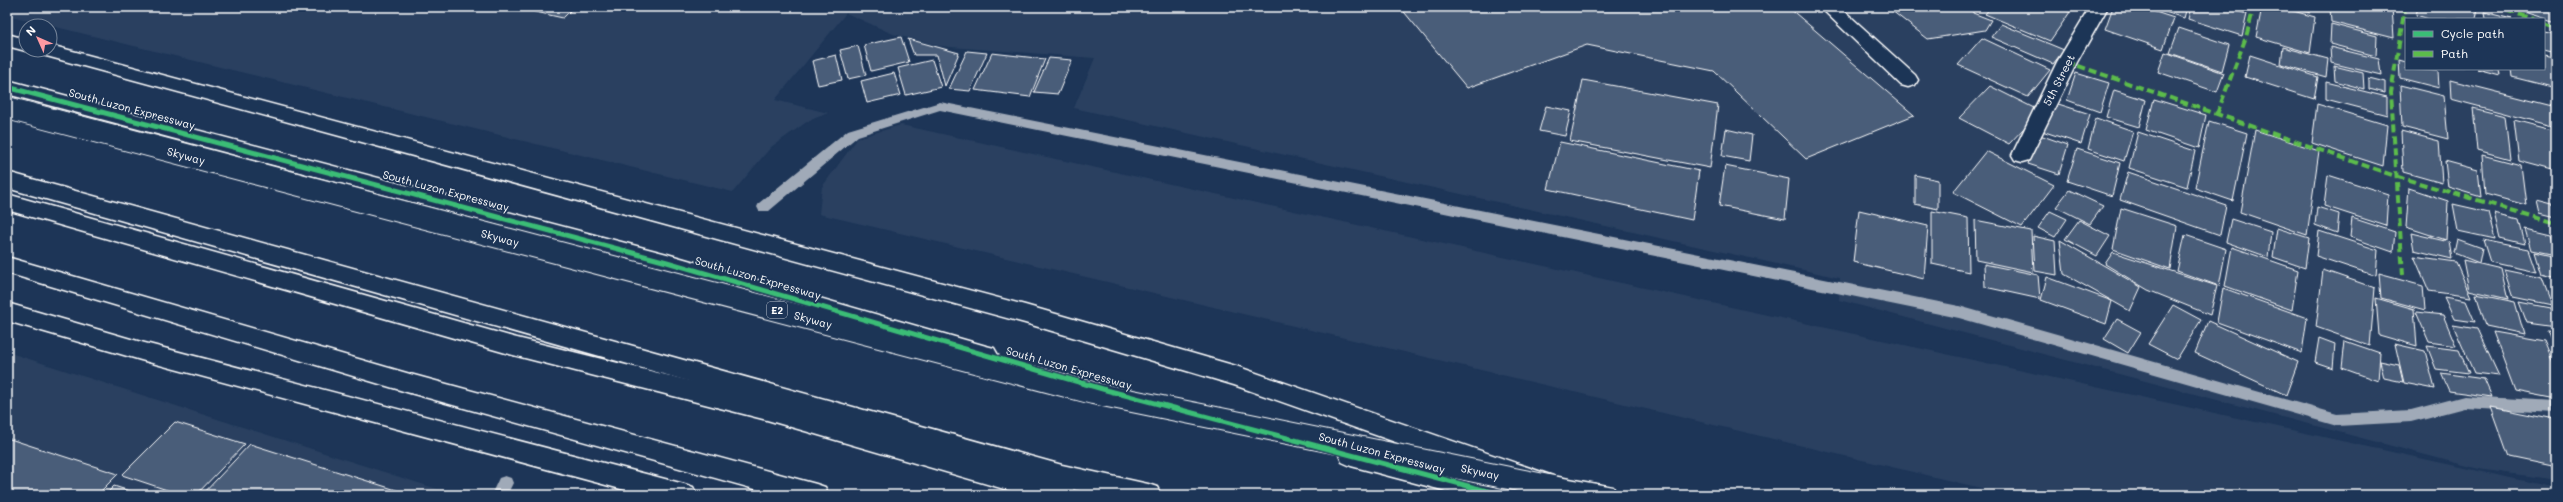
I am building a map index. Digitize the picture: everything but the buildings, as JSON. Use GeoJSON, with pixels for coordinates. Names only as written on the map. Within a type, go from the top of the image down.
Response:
{"type":"FeatureCollection","features":[{"type":"Feature","properties":{"kind":"main road"},"geometry":{"type":"LineString","coordinates":[[1828,7],[1908,80]]}},
{"type":"Feature","properties":{"kind":"main road","name":"5th Street"},"geometry":{"type":"LineString","coordinates":[[2022,155],[2067,62],[2099,7]]}},
{"type":"Feature","properties":{"kind":"main road"},"geometry":{"type":"LineString","coordinates":[[7,40],[18,43]]}},
{"type":"Feature","properties":{"kind":"main road"},"geometry":{"type":"LineString","coordinates":[[58,53],[1032,316],[1236,376],[1553,487]]}},
{"type":"Feature","properties":{"kind":"main road","name":"South Luzon Expressway"},"geometry":{"type":"LineString","coordinates":[[7,87],[668,262],[1106,390],[1502,495]]}},
{"type":"Feature","properties":{"kind":"main road","name":"Skyway"},"geometry":{"type":"LineString","coordinates":[[7,108],[1093,393],[1553,487],[1604,495]]}},
{"type":"Feature","properties":{"kind":"main road"},"geometry":{"type":"LineString","coordinates":[[7,180],[1054,474],[1148,495]]}},
{"type":"Feature","properties":{"kind":"main road"},"geometry":{"type":"LineString","coordinates":[[7,202],[513,346],[657,384],[767,410],[1062,495]]}},
{"type":"Feature","properties":{"kind":"main road"},"geometry":{"type":"LineString","coordinates":[[7,265],[172,315],[533,419],[816,495]]}},
{"type":"Feature","properties":{"kind":"main road"},"geometry":{"type":"LineString","coordinates":[[7,312],[149,353],[684,495]]}},
{"type":"Feature","properties":{"kind":"shaded area"},"geometry":{"type":"Polygon","coordinates":[[[7,7],[2556,7],[2556,480],[2479,469],[1839,300],[1840,278],[1074,108],[1095,58],[939,46],[893,34],[846,13],[775,100],[828,113],[808,121],[771,147],[733,192],[58,27],[58,18],[19,18],[7,15],[7,7]]]}},
{"type":"Feature","properties":{"kind":"shaded area"},"geometry":{"type":"Polygon","coordinates":[[[901,125],[2556,488],[2556,495],[2011,495],[819,214],[822,187],[858,138],[901,125]]]}},
{"type":"Feature","properties":{"kind":"shaded area"},"geometry":{"type":"Polygon","coordinates":[[[7,352],[456,495],[7,495],[7,352]]]}},
{"type":"Feature","properties":{"kind":"waterway"},"geometry":{"type":"LineString","coordinates":[[764,207],[853,133],[940,106],[1959,312],[2337,420],[2411,416],[2464,402],[2556,407]]}},
{"type":"Feature","properties":{"kind":"waterway"},"geometry":{"type":"LineString","coordinates":[[499,495],[505,483]]}},
{"type":"Feature","properties":{"kind":"marked path"},"geometry":{"type":"LineString","coordinates":[[2217,114],[2246,37],[2254,7]]}},
{"type":"Feature","properties":{"kind":"marked path"},"geometry":{"type":"LineString","coordinates":[[2403,275],[2391,92],[2405,7]]}},
{"type":"Feature","properties":{"kind":"marked path"},"geometry":{"type":"LineString","coordinates":[[2496,7],[2530,18]]}},
{"type":"Feature","properties":{"kind":"marked path"},"geometry":{"type":"LineString","coordinates":[[2545,23],[2556,27]]}},
{"type":"Feature","properties":{"kind":"marked path"},"geometry":{"type":"LineString","coordinates":[[2067,62],[2398,177],[2556,223]]}},
{"type":"Feature","properties":{"kind":"cycle path"},"geometry":{"type":"LineString","coordinates":[[7,87],[667,262],[1106,390],[1502,495]]}}]}
